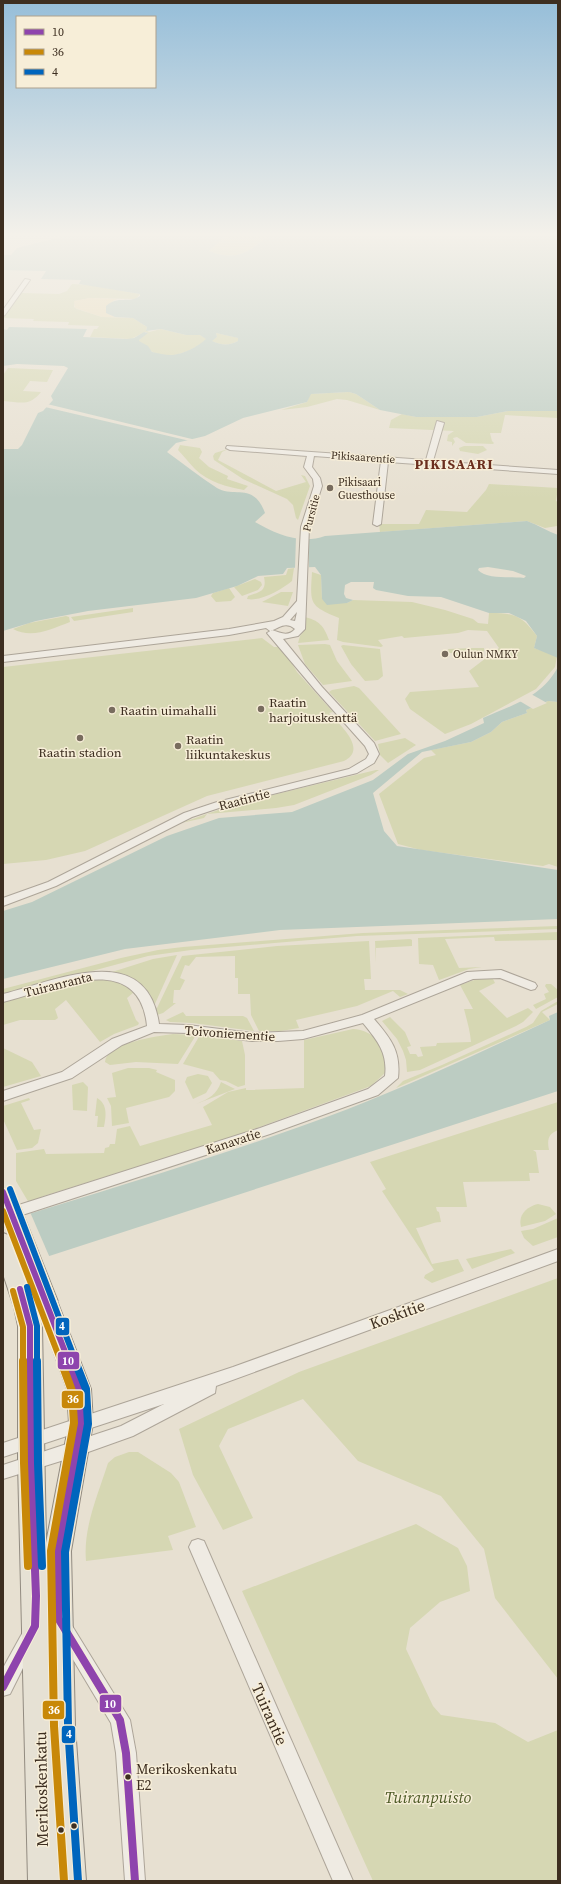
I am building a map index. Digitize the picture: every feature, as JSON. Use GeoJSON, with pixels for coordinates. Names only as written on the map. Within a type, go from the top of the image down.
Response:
{"type":"FeatureCollection","features":[{"type":"Feature","properties":{"kind":"main road"},"geometry":{"type":"LineString","coordinates":[[3,1192],[37,1306]]}},
{"type":"Feature","properties":{"kind":"main road"},"geometry":{"type":"LineString","coordinates":[[3,1242],[37,1306]]}},
{"type":"Feature","properties":{"kind":"main road","name":"Merikoskenkatu"},"geometry":{"type":"LineString","coordinates":[[37,1306],[79,1389],[81,1423],[46,1622],[43,1881]]}},
{"type":"Feature","properties":{"kind":"main road","name":"Merikoskenkatu"},"geometry":{"type":"LineString","coordinates":[[37,1306],[30,1326],[31,1452],[36,1596],[46,1622],[61,1726],[71,1881]]}},
{"type":"Feature","properties":{"kind":"street"},"geometry":{"type":"LineString","coordinates":[[429,462],[440,423]]}},
{"type":"Feature","properties":{"kind":"street","name":"Pikisaarentie"},"geometry":{"type":"LineString","coordinates":[[230,448],[558,472]]}},
{"type":"Feature","properties":{"kind":"street","name":"Pursitie"},"geometry":{"type":"LineString","coordinates":[[298,630],[303,608],[301,602],[304,569],[305,527],[318,487],[315,478],[307,469],[307,464],[312,454]]}},
{"type":"Feature","properties":{"kind":"street"},"geometry":{"type":"LineString","coordinates":[[377,524],[386,459]]}},
{"type":"Feature","properties":{"kind":"street"},"geometry":{"type":"LineString","coordinates":[[276,629],[301,602]]}},
{"type":"Feature","properties":{"kind":"street"},"geometry":{"type":"LineString","coordinates":[[3,659],[229,632],[276,629],[290,623],[298,630]]}},
{"type":"Feature","properties":{"kind":"street"},"geometry":{"type":"LineString","coordinates":[[276,629],[287,637],[298,630]]}},
{"type":"Feature","properties":{"kind":"street","name":"Raatintie"},"geometry":{"type":"LineString","coordinates":[[3,902],[52,884],[188,815],[221,804],[353,771],[370,760],[374,754],[370,745],[319,689],[296,660],[276,629]]}},
{"type":"Feature","properties":{"kind":"street"},"geometry":{"type":"LineString","coordinates":[[296,660],[294,644],[298,630]]}},
{"type":"Feature","properties":{"kind":"street","name":"Tuiranranta"},"geometry":{"type":"LineString","coordinates":[[3,998],[96,974],[121,978],[138,987],[144,997],[153,1020],[154,1028]]}},
{"type":"Feature","properties":{"kind":"street","name":"Toivoniementie"},"geometry":{"type":"LineString","coordinates":[[3,1096],[67,1075],[117,1042],[154,1028],[271,1038],[303,1034],[366,1018],[471,975],[501,974],[531,986]]}},
{"type":"Feature","properties":{"kind":"street","name":"Kanavatie"},"geometry":{"type":"LineString","coordinates":[[3,1215],[264,1131],[373,1092],[391,1078],[394,1065],[392,1053],[366,1018]]}},
{"type":"Feature","properties":{"kind":"street","name":"Koskitie"},"geometry":{"type":"LineString","coordinates":[[3,1472],[31,1452],[81,1423],[236,1373],[558,1255]]}},
{"type":"Feature","properties":{"kind":"street","name":"Koskitie"},"geometry":{"type":"LineString","coordinates":[[3,1450],[31,1452],[77,1449],[127,1431],[236,1373]]}},
{"type":"Feature","properties":{"kind":"street","name":"Tuirantie"},"geometry":{"type":"LineString","coordinates":[[198,1547],[343,1881]]}},
{"type":"Feature","properties":{"kind":"street"},"geometry":{"type":"LineString","coordinates":[[46,1622],[120,1720],[126,1753],[135,1881]]}},
{"type":"Feature","properties":{"kind":"street","name":"Merikoskenkatu"},"geometry":{"type":"LineString","coordinates":[[3,1687],[46,1622]]}},
{"type":"Feature","properties":{"kind":"green space"},"geometry":{"type":"Polygon","coordinates":[[[142,324],[147,327],[146,330],[149,332],[161,329],[186,335],[200,335],[207,339],[188,351],[180,354],[165,355],[157,354],[151,351],[138,341],[147,332],[131,339],[90,337],[94,329],[97,329],[99,326],[68,325],[142,324]]]}},
{"type":"Feature","properties":{"kind":"green space"},"geometry":{"type":"Polygon","coordinates":[[[216,333],[239,338],[238,341],[231,344],[211,341],[217,337],[216,333]]]}},
{"type":"Feature","properties":{"kind":"green space"},"geometry":{"type":"Polygon","coordinates":[[[8,368],[53,370],[47,382],[30,381],[23,391],[41,392],[33,400],[20,403],[3,401],[3,375],[8,368]]]}},
{"type":"Feature","properties":{"kind":"green space"},"geometry":{"type":"Polygon","coordinates":[[[349,392],[356,394],[380,410],[347,400],[337,399],[307,407],[281,410],[307,402],[310,394],[349,392]]]}},
{"type":"Feature","properties":{"kind":"green space"},"geometry":{"type":"Polygon","coordinates":[[[508,411],[558,411],[558,418],[505,415],[501,433],[490,433],[494,443],[493,444],[466,443],[457,437],[453,438],[455,442],[452,446],[452,442],[447,441],[448,435],[454,431],[389,428],[391,420],[402,414],[416,417],[477,417],[508,411]]]}},
{"type":"Feature","properties":{"kind":"green space"},"geometry":{"type":"Polygon","coordinates":[[[180,445],[200,448],[202,452],[199,458],[209,467],[228,476],[227,479],[248,486],[244,490],[238,489],[212,481],[200,474],[178,450],[180,445]]]}},
{"type":"Feature","properties":{"kind":"green space"},"geometry":{"type":"Polygon","coordinates":[[[464,446],[483,446],[487,450],[478,454],[460,451],[459,448],[464,446]]]}},
{"type":"Feature","properties":{"kind":"green space"},"geometry":{"type":"Polygon","coordinates":[[[228,449],[222,452],[218,460],[276,491],[306,482],[301,475],[305,476],[310,486],[298,520],[296,518],[293,505],[287,499],[243,479],[214,460],[213,456],[215,453],[228,449]]]}},
{"type":"Feature","properties":{"kind":"green space"},"geometry":{"type":"Polygon","coordinates":[[[489,484],[558,488],[556,501],[558,502],[557,526],[545,528],[527,521],[380,532],[379,524],[419,524],[426,510],[467,512],[486,490],[489,484]]]}},
{"type":"Feature","properties":{"kind":"green space"},"geometry":{"type":"Polygon","coordinates":[[[294,568],[292,581],[283,588],[259,599],[247,599],[248,596],[262,590],[265,582],[264,577],[286,575],[288,569],[294,568]]]}},
{"type":"Feature","properties":{"kind":"green space"},"geometry":{"type":"Polygon","coordinates":[[[312,572],[321,575],[322,599],[347,603],[353,600],[412,602],[445,610],[473,619],[478,623],[488,624],[489,613],[505,614],[517,617],[522,619],[537,636],[534,648],[557,656],[555,667],[536,689],[471,724],[445,734],[410,709],[405,699],[410,692],[479,687],[469,671],[499,648],[487,631],[468,630],[458,633],[404,638],[402,636],[378,640],[383,646],[381,647],[337,640],[339,618],[317,607],[314,602],[311,591],[312,572]]]}},
{"type":"Feature","properties":{"kind":"green space"},"geometry":{"type":"Polygon","coordinates":[[[255,579],[261,582],[262,585],[258,590],[242,596],[234,587],[255,579]]]}},
{"type":"Feature","properties":{"kind":"green space"},"geometry":{"type":"Polygon","coordinates":[[[229,588],[235,597],[231,601],[216,602],[211,596],[213,593],[229,588]]]}},
{"type":"Feature","properties":{"kind":"green space"},"geometry":{"type":"Polygon","coordinates":[[[281,592],[293,592],[288,606],[262,602],[281,592]]]}},
{"type":"Feature","properties":{"kind":"green space"},"geometry":{"type":"Polygon","coordinates":[[[133,608],[133,612],[74,621],[71,617],[133,608]]]}},
{"type":"Feature","properties":{"kind":"green space"},"geometry":{"type":"Polygon","coordinates":[[[66,616],[69,617],[70,622],[42,632],[27,633],[13,629],[29,623],[66,616]]]}},
{"type":"Feature","properties":{"kind":"green space"},"geometry":{"type":"Polygon","coordinates":[[[304,617],[314,620],[320,624],[329,640],[298,643],[300,636],[304,631],[304,617]]]}},
{"type":"Feature","properties":{"kind":"green space","name":"Raatin liikuntakeskus"},"geometry":{"type":"Polygon","coordinates":[[[262,638],[274,647],[282,647],[297,672],[333,712],[329,713],[345,730],[353,744],[351,756],[344,761],[207,796],[85,851],[46,860],[3,864],[3,667],[262,638]]]}},
{"type":"Feature","properties":{"kind":"green space"},"geometry":{"type":"Polygon","coordinates":[[[298,645],[330,645],[337,661],[352,681],[323,685],[305,664],[298,645]]]}},
{"type":"Feature","properties":{"kind":"green space"},"geometry":{"type":"Polygon","coordinates":[[[341,646],[380,649],[383,676],[378,680],[365,681],[351,664],[341,646]]]}},
{"type":"Feature","properties":{"kind":"green space"},"geometry":{"type":"Polygon","coordinates":[[[484,648],[484,651],[474,658],[456,655],[456,653],[449,653],[448,649],[484,648]]]}},
{"type":"Feature","properties":{"kind":"green space"},"geometry":{"type":"Polygon","coordinates":[[[354,686],[359,688],[401,734],[375,741],[329,692],[332,690],[354,686]]]}},
{"type":"Feature","properties":{"kind":"green space"},"geometry":{"type":"Polygon","coordinates":[[[548,701],[558,702],[558,867],[549,864],[543,866],[421,850],[398,844],[379,794],[424,758],[436,755],[431,750],[471,742],[491,732],[502,722],[527,713],[526,710],[548,701]]]}},
{"type":"Feature","properties":{"kind":"green space"},"geometry":{"type":"Polygon","coordinates":[[[405,738],[416,745],[388,763],[380,755],[378,744],[405,738]]]}},
{"type":"Feature","properties":{"kind":"green space"},"geometry":{"type":"Polygon","coordinates":[[[379,770],[371,775],[294,805],[207,814],[204,818],[181,823],[235,804],[379,770]]]}},
{"type":"Feature","properties":{"kind":"green space"},"geometry":{"type":"Polygon","coordinates":[[[558,926],[558,929],[357,936],[191,950],[148,956],[3,995],[3,989],[121,958],[158,950],[363,933],[558,926]]]}},
{"type":"Feature","properties":{"kind":"green space"},"geometry":{"type":"Polygon","coordinates":[[[558,932],[558,940],[495,941],[494,937],[445,939],[459,968],[482,967],[469,969],[439,980],[433,965],[419,964],[418,938],[558,932]]]}},
{"type":"Feature","properties":{"kind":"green space"},"geometry":{"type":"Polygon","coordinates":[[[412,940],[412,946],[376,948],[376,963],[375,941],[412,940]]]}},
{"type":"Feature","properties":{"kind":"green space"},"geometry":{"type":"Polygon","coordinates":[[[369,941],[371,979],[364,979],[365,990],[400,990],[408,994],[400,997],[393,991],[357,1006],[296,1020],[299,1028],[281,1031],[259,1031],[251,1015],[250,994],[238,994],[238,978],[235,978],[235,956],[196,957],[189,966],[185,965],[180,978],[185,980],[180,990],[174,990],[173,1003],[176,1003],[163,1013],[157,1015],[155,1009],[157,1008],[182,956],[277,946],[369,941]]]}},
{"type":"Feature","properties":{"kind":"green space"},"geometry":{"type":"Polygon","coordinates":[[[177,955],[154,1006],[151,998],[139,982],[127,976],[112,972],[153,959],[177,955]]]}},
{"type":"Feature","properties":{"kind":"green space"},"geometry":{"type":"Polygon","coordinates":[[[105,978],[126,984],[134,992],[127,998],[136,1020],[139,1023],[138,1025],[114,1034],[100,1042],[66,1000],[55,1009],[58,1018],[55,1020],[20,1020],[3,1025],[3,1002],[83,980],[105,978]]]}},
{"type":"Feature","properties":{"kind":"green space"},"geometry":{"type":"Polygon","coordinates":[[[477,979],[493,979],[495,983],[479,991],[507,1018],[528,1008],[533,1012],[523,1022],[516,1026],[420,1070],[407,1072],[406,1060],[403,1051],[397,1039],[382,1021],[390,1017],[405,1032],[411,1046],[407,1047],[410,1054],[416,1054],[418,1057],[423,1056],[420,1047],[436,1046],[437,1043],[471,1042],[464,1009],[473,1009],[460,985],[477,979]]]}},
{"type":"Feature","properties":{"kind":"green space"},"geometry":{"type":"Polygon","coordinates":[[[546,984],[551,984],[558,990],[558,997],[536,1009],[533,1005],[546,999],[544,994],[549,992],[545,986],[546,984]]]}},
{"type":"Feature","properties":{"kind":"green space"},"geometry":{"type":"Polygon","coordinates":[[[558,1001],[558,1004],[542,1012],[550,1020],[396,1088],[403,1081],[526,1027],[533,1023],[541,1011],[558,1001]]]}},
{"type":"Feature","properties":{"kind":"green space"},"geometry":{"type":"Polygon","coordinates":[[[183,1012],[186,1016],[243,1016],[247,1018],[254,1031],[192,1023],[170,1022],[166,1020],[183,1012]]]}},
{"type":"Feature","properties":{"kind":"green space"},"geometry":{"type":"Polygon","coordinates":[[[353,1029],[370,1034],[379,1041],[388,1059],[386,1072],[371,1086],[235,1136],[44,1196],[29,1203],[16,1181],[16,1153],[44,1149],[46,1154],[104,1153],[105,1148],[109,1147],[110,1144],[115,1144],[117,1129],[130,1126],[140,1146],[212,1125],[203,1107],[228,1092],[246,1088],[246,1090],[304,1088],[304,1040],[353,1029]]]}},
{"type":"Feature","properties":{"kind":"green space"},"geometry":{"type":"Polygon","coordinates":[[[173,1034],[196,1035],[178,1064],[136,1062],[110,1065],[105,1062],[108,1055],[123,1045],[173,1034]]]}},
{"type":"Feature","properties":{"kind":"green space"},"geometry":{"type":"Polygon","coordinates":[[[200,1035],[242,1041],[245,1055],[245,1085],[238,1087],[226,1081],[220,1080],[213,1072],[183,1064],[200,1035]]]}},
{"type":"Feature","properties":{"kind":"green space"},"geometry":{"type":"Polygon","coordinates":[[[3,1048],[32,1062],[41,1076],[3,1087],[3,1048]]]}},
{"type":"Feature","properties":{"kind":"green space"},"geometry":{"type":"Polygon","coordinates":[[[128,1068],[149,1068],[157,1070],[156,1072],[175,1080],[175,1091],[169,1097],[126,1108],[129,1123],[112,1126],[111,1106],[107,1098],[116,1097],[112,1073],[128,1068]]]}},
{"type":"Feature","properties":{"kind":"green space"},"geometry":{"type":"Polygon","coordinates":[[[198,1074],[208,1076],[212,1083],[206,1093],[193,1099],[185,1082],[187,1077],[198,1074]]]}},
{"type":"Feature","properties":{"kind":"green space"},"geometry":{"type":"Polygon","coordinates":[[[83,1082],[88,1087],[87,1111],[73,1110],[72,1085],[83,1082]]]}},
{"type":"Feature","properties":{"kind":"green space"},"geometry":{"type":"Polygon","coordinates":[[[221,1082],[235,1089],[196,1104],[212,1096],[221,1082]]]}},
{"type":"Feature","properties":{"kind":"green space"},"geometry":{"type":"Polygon","coordinates":[[[29,1098],[30,1100],[21,1103],[34,1130],[41,1129],[38,1143],[32,1148],[17,1150],[3,1119],[3,1106],[29,1098]]]}},
{"type":"Feature","properties":{"kind":"green space"},"geometry":{"type":"Polygon","coordinates":[[[97,1098],[105,1107],[106,1115],[104,1127],[97,1127],[98,1116],[95,1116],[97,1098]]]}},
{"type":"Feature","properties":{"kind":"green space"},"geometry":{"type":"Polygon","coordinates":[[[558,1102],[558,1130],[550,1135],[548,1143],[549,1150],[533,1150],[536,1152],[539,1173],[529,1173],[530,1181],[463,1182],[467,1207],[436,1207],[437,1211],[439,1212],[441,1222],[416,1228],[432,1264],[458,1259],[464,1271],[432,1283],[424,1278],[425,1275],[434,1270],[382,1191],[386,1189],[370,1162],[558,1102]]]}},
{"type":"Feature","properties":{"kind":"green space"},"geometry":{"type":"Polygon","coordinates":[[[538,1204],[550,1207],[556,1214],[545,1221],[521,1227],[520,1223],[524,1212],[530,1207],[538,1204]]]}},
{"type":"Feature","properties":{"kind":"green space"},"geometry":{"type":"Polygon","coordinates":[[[558,1218],[558,1237],[533,1246],[524,1238],[521,1231],[533,1229],[558,1218]]]}},
{"type":"Feature","properties":{"kind":"green space"},"geometry":{"type":"Polygon","coordinates":[[[511,1249],[515,1253],[472,1269],[466,1259],[511,1249]]]}},
{"type":"Feature","properties":{"kind":"green space"},"geometry":{"type":"Polygon","coordinates":[[[558,1278],[558,1679],[495,1598],[484,1549],[441,1496],[358,1461],[303,1399],[228,1429],[219,1446],[253,1518],[223,1530],[193,1475],[179,1429],[299,1372],[558,1278]]]}},
{"type":"Feature","properties":{"kind":"green space"},"geometry":{"type":"Polygon","coordinates":[[[129,1452],[138,1452],[171,1473],[179,1482],[196,1527],[168,1536],[173,1550],[86,1561],[89,1523],[108,1463],[115,1457],[129,1452]]]}},
{"type":"Feature","properties":{"kind":"green space","name":"Tuiranpuisto"},"geometry":{"type":"Polygon","coordinates":[[[416,1524],[458,1548],[467,1566],[470,1591],[440,1602],[410,1628],[406,1649],[433,1706],[441,1715],[495,1723],[528,1742],[558,1730],[558,1881],[373,1881],[242,1591],[416,1524]]]}},
{"type":"Feature","properties":{"kind":"shaded area"},"geometry":{"type":"Polygon","coordinates":[[[142,324],[558,324],[558,411],[508,411],[477,417],[416,417],[380,410],[356,394],[349,392],[311,394],[307,402],[243,418],[205,436],[176,443],[167,452],[217,488],[223,491],[249,494],[255,497],[265,513],[255,522],[271,531],[298,539],[527,521],[558,535],[558,658],[534,648],[537,636],[526,621],[509,613],[489,613],[441,597],[408,596],[376,590],[373,588],[374,582],[351,582],[345,585],[344,594],[346,598],[353,600],[347,603],[327,605],[322,599],[321,575],[315,567],[287,568],[283,574],[258,576],[237,586],[196,598],[88,611],[36,621],[3,631],[3,449],[18,449],[22,445],[38,413],[43,411],[53,400],[51,396],[68,368],[64,366],[17,364],[3,366],[3,329],[7,330],[9,327],[87,329],[83,337],[127,339],[134,338],[144,332],[148,333],[139,341],[148,346],[152,352],[169,355],[185,352],[206,339],[200,335],[186,335],[161,329],[146,331],[147,327],[142,324]],[[216,333],[217,337],[212,341],[228,344],[235,343],[238,341],[238,338],[216,333]],[[488,567],[479,568],[478,570],[487,575],[493,576],[524,578],[526,576],[513,571],[488,567]]]}},
{"type":"Feature","properties":{"kind":"shaded area"},"geometry":{"type":"Polygon","coordinates":[[[558,667],[558,702],[548,701],[526,710],[527,713],[502,722],[491,732],[471,742],[422,752],[373,793],[384,831],[397,846],[558,870],[558,919],[280,930],[125,949],[3,979],[3,911],[32,902],[167,836],[219,818],[292,812],[373,780],[408,754],[445,741],[484,723],[483,718],[526,699],[551,678],[558,667]]]}},
{"type":"Feature","properties":{"kind":"shaded area"},"geometry":{"type":"Polygon","coordinates":[[[558,1012],[558,1091],[3,1271],[3,1222],[263,1140],[348,1109],[425,1077],[550,1020],[549,1016],[558,1012]]]}},
{"type":"Feature","properties":{"kind":"pier"},"geometry":{"type":"Polygon","coordinates":[[[47,404],[196,440],[190,441],[45,407],[47,404]]]}},
{"type":"Feature","properties":{"kind":"pier"},"geometry":{"type":"Polygon","coordinates":[[[296,536],[309,537],[309,569],[295,569],[296,536]]]}},
{"type":"Feature","properties":{"kind":"pier"},"geometry":{"type":"Polygon","coordinates":[[[531,694],[547,703],[533,709],[518,700],[531,694]]]}},
{"type":"Feature","properties":{"kind":"pier"},"geometry":{"type":"Polygon","coordinates":[[[30,1212],[50,1258],[3,1273],[3,1220],[30,1212]]]}},
{"type":"Feature","properties":{"kind":"transit line","name":"4"},"geometry":{"type":"LineString","coordinates":[[10,1189],[86,1389],[88,1424],[65,1552],[68,1726],[78,1881]]}},
{"type":"Feature","properties":{"kind":"transit line","name":"10"},"geometry":{"type":"LineString","coordinates":[[3,1192],[79,1389],[81,1423],[58,1551],[58,1618],[120,1720],[126,1753],[135,1881]]}},
{"type":"Feature","properties":{"kind":"transit line","name":"36"},"geometry":{"type":"LineString","coordinates":[[3,1211],[72,1391],[74,1423],[51,1551],[54,1726],[64,1881]]}},
{"type":"Feature","properties":{"kind":"transit line","name":"4"},"geometry":{"type":"LineString","coordinates":[[27,1287],[37,1326],[38,1463],[42,1566]]}},
{"type":"Feature","properties":{"kind":"transit line","name":"10"},"geometry":{"type":"LineString","coordinates":[[3,1687],[35,1626],[36,1596],[31,1463],[30,1326],[20,1289]]}},
{"type":"Feature","properties":{"kind":"transit line","name":"36"},"geometry":{"type":"LineString","coordinates":[[13,1291],[23,1327],[24,1463],[28,1566]]}},
{"type":"Feature","properties":{"kind":"place","name":"Pikisaari Guesthouse"},"geometry":{"type":"Point","coordinates":[330,488]}},
{"type":"Feature","properties":{"kind":"place","name":"Oulun NMKY"},"geometry":{"type":"Point","coordinates":[445,654]}},
{"type":"Feature","properties":{"kind":"place","name":"Raatin harjoituskenttä"},"geometry":{"type":"Point","coordinates":[261,709]}},
{"type":"Feature","properties":{"kind":"place","name":"Raatin uimahalli"},"geometry":{"type":"Point","coordinates":[112,710]}},
{"type":"Feature","properties":{"kind":"place","name":"Raatin stadion"},"geometry":{"type":"Point","coordinates":[80,738]}},
{"type":"Feature","properties":{"kind":"place","name":"Raatin liikuntakeskus"},"geometry":{"type":"Point","coordinates":[178,746]}},
{"type":"Feature","properties":{"kind":"place","name":"Merikoskenkatu E2"},"geometry":{"type":"Point","coordinates":[128,1777]}},
{"type":"Feature","properties":{"kind":"district","name":"PIKISAARI"},"geometry":{"type":"Point","coordinates":[454,464]}}]}
